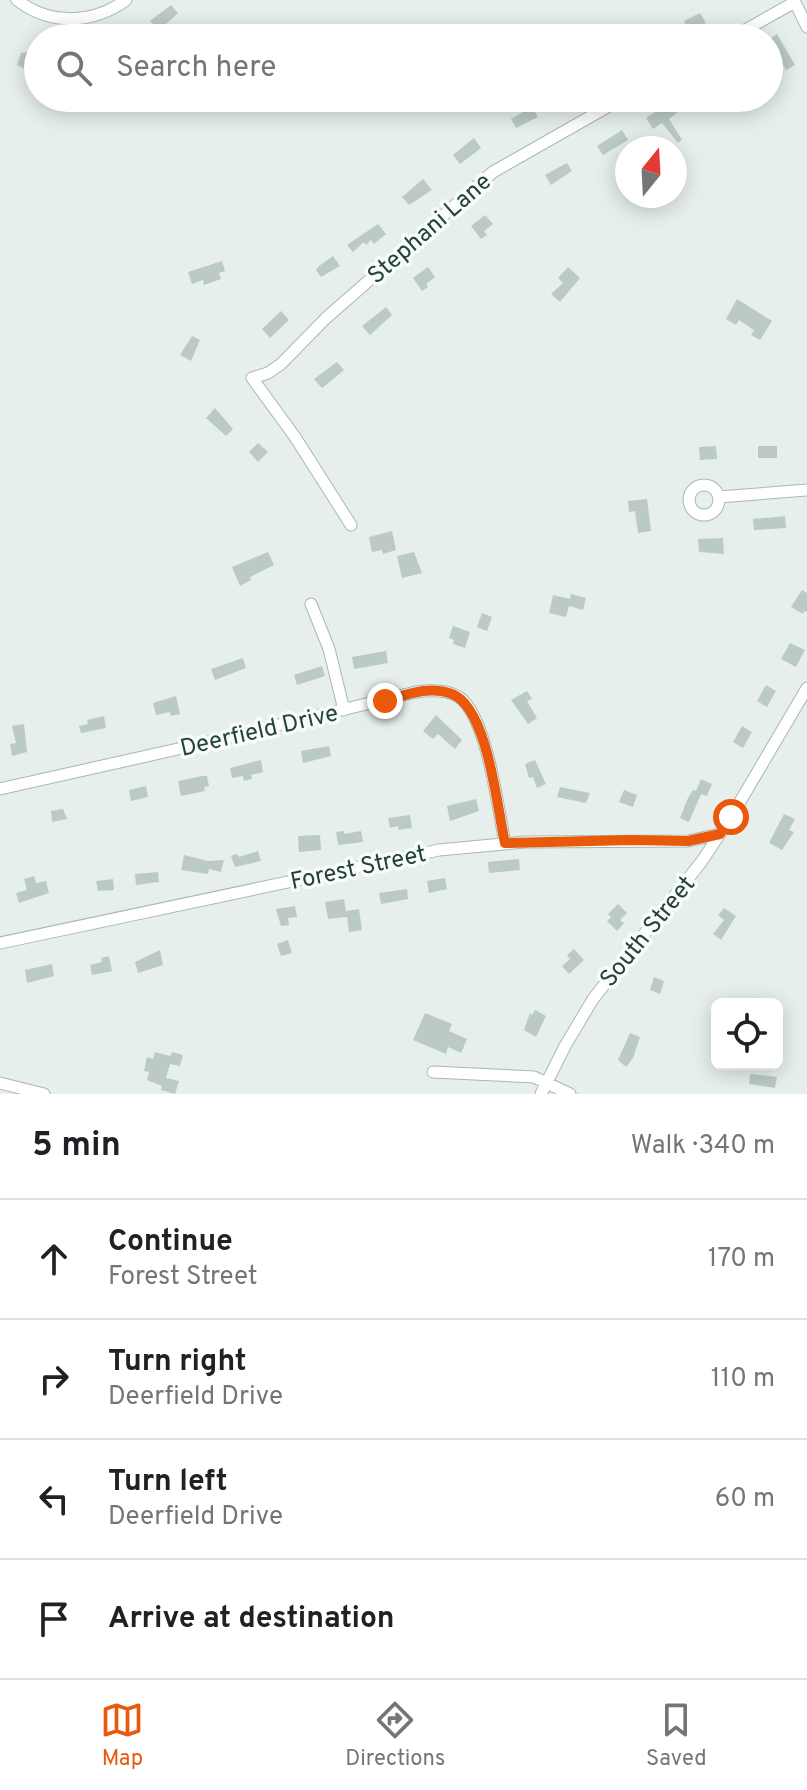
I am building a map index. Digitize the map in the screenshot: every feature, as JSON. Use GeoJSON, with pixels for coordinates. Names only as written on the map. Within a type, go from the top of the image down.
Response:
{"type":"FeatureCollection","features":[{"type":"Feature","properties":{"kind":"street"},"geometry":{"type":"LineString","coordinates":[[17,0],[27,8],[48,16],[81,20],[103,13],[126,0]]}},
{"type":"Feature","properties":{"kind":"street"},"geometry":{"type":"LineString","coordinates":[[755,24],[794,1],[807,27]]}},
{"type":"Feature","properties":{"kind":"street","name":"Stephani Lane"},"geometry":{"type":"LineString","coordinates":[[351,525],[295,437],[252,378],[268,373],[281,364],[326,318],[493,172],[598,112]]}},
{"type":"Feature","properties":{"kind":"street"},"geometry":{"type":"LineString","coordinates":[[719,497],[807,490]]}},
{"type":"Feature","properties":{"kind":"street"},"geometry":{"type":"LineString","coordinates":[[311,604],[328,647],[344,710]]}},
{"type":"Feature","properties":{"kind":"street","name":"South Street"},"geometry":{"type":"LineString","coordinates":[[543,1088],[593,999],[720,834],[807,688]]}},
{"type":"Feature","properties":{"kind":"street","name":"Deerfield Drive"},"geometry":{"type":"LineString","coordinates":[[0,789],[424,691],[444,691],[460,698],[472,713],[488,758],[505,843]]}},
{"type":"Feature","properties":{"kind":"street","name":"Forest Street"},"geometry":{"type":"LineString","coordinates":[[0,943],[399,857],[505,843],[679,841],[720,834]]}},
{"type":"Feature","properties":{"kind":"street"},"geometry":{"type":"LineString","coordinates":[[433,1072],[534,1077],[543,1088],[570,1094]]}},
{"type":"Feature","properties":{"kind":"street"},"geometry":{"type":"LineString","coordinates":[[0,1083],[44,1094]]}},
{"type":"Feature","properties":{"kind":"building"},"geometry":{"type":"Polygon","coordinates":[[[171,5],[178,13],[166,24],[153,24],[150,21],[171,5]]]}},
{"type":"Feature","properties":{"kind":"building"},"geometry":{"type":"Polygon","coordinates":[[[700,13],[706,23],[685,24],[684,21],[700,13]]]}},
{"type":"Feature","properties":{"kind":"building"},"geometry":{"type":"Polygon","coordinates":[[[783,44],[795,65],[786,70],[783,65],[783,44]]]}},
{"type":"Feature","properties":{"kind":"building"},"geometry":{"type":"Polygon","coordinates":[[[24,52],[24,68],[17,65],[24,52]]]}},
{"type":"Feature","properties":{"kind":"building"},"geometry":{"type":"Polygon","coordinates":[[[523,112],[535,112],[538,117],[516,128],[511,119],[523,112]]]}},
{"type":"Feature","properties":{"kind":"building"},"geometry":{"type":"Polygon","coordinates":[[[655,112],[678,112],[669,119],[680,136],[672,136],[662,123],[653,129],[646,118],[655,112]]]}},
{"type":"Feature","properties":{"kind":"building"},"geometry":{"type":"Polygon","coordinates":[[[622,130],[626,136],[615,136],[615,148],[603,155],[597,146],[622,130]]]}},
{"type":"Feature","properties":{"kind":"building"},"geometry":{"type":"Polygon","coordinates":[[[474,138],[481,148],[460,164],[453,155],[474,138]]]}},
{"type":"Feature","properties":{"kind":"building"},"geometry":{"type":"Polygon","coordinates":[[[567,163],[572,171],[551,185],[545,175],[567,163]]]}},
{"type":"Feature","properties":{"kind":"building"},"geometry":{"type":"Polygon","coordinates":[[[423,179],[432,190],[409,205],[402,197],[423,179]]]}},
{"type":"Feature","properties":{"kind":"building"},"geometry":{"type":"Polygon","coordinates":[[[485,215],[493,224],[484,231],[487,235],[481,239],[471,226],[485,215]]]}},
{"type":"Feature","properties":{"kind":"building"},"geometry":{"type":"Polygon","coordinates":[[[378,224],[386,234],[374,244],[371,240],[366,245],[364,242],[353,252],[347,245],[378,224]]]}},
{"type":"Feature","properties":{"kind":"building"},"geometry":{"type":"Polygon","coordinates":[[[333,256],[340,266],[321,277],[316,270],[333,256]]]}},
{"type":"Feature","properties":{"kind":"building"},"geometry":{"type":"Polygon","coordinates":[[[222,261],[225,271],[219,273],[221,279],[204,285],[203,280],[192,284],[188,272],[222,261]]]}},
{"type":"Feature","properties":{"kind":"building"},"geometry":{"type":"Polygon","coordinates":[[[428,267],[435,277],[422,291],[413,278],[428,267]]]}},
{"type":"Feature","properties":{"kind":"building"},"geometry":{"type":"Polygon","coordinates":[[[568,267],[580,278],[560,302],[551,294],[563,283],[558,278],[568,267]]]}},
{"type":"Feature","properties":{"kind":"building"},"geometry":{"type":"Polygon","coordinates":[[[737,299],[772,321],[760,340],[751,335],[754,330],[739,320],[736,325],[726,319],[737,299]]]}},
{"type":"Feature","properties":{"kind":"building"},"geometry":{"type":"Polygon","coordinates":[[[386,307],[392,315],[370,335],[362,326],[386,307]]]}},
{"type":"Feature","properties":{"kind":"building"},"geometry":{"type":"Polygon","coordinates":[[[281,311],[289,320],[270,338],[262,329],[281,311]]]}},
{"type":"Feature","properties":{"kind":"building"},"geometry":{"type":"Polygon","coordinates":[[[192,336],[200,340],[191,361],[180,355],[192,336]]]}},
{"type":"Feature","properties":{"kind":"building"},"geometry":{"type":"Polygon","coordinates":[[[337,362],[344,370],[322,388],[314,379],[337,362]]]}},
{"type":"Feature","properties":{"kind":"building"},"geometry":{"type":"Polygon","coordinates":[[[215,408],[233,429],[226,436],[206,418],[215,408]]]}},
{"type":"Feature","properties":{"kind":"building"},"geometry":{"type":"Polygon","coordinates":[[[258,443],[268,452],[258,462],[249,452],[258,443]]]}},
{"type":"Feature","properties":{"kind":"building"},"geometry":{"type":"Polygon","coordinates":[[[716,446],[717,459],[700,460],[699,447],[716,446]]]}},
{"type":"Feature","properties":{"kind":"building"},"geometry":{"type":"Polygon","coordinates":[[[758,446],[777,446],[777,458],[758,458],[758,446]]]}},
{"type":"Feature","properties":{"kind":"building"},"geometry":{"type":"Polygon","coordinates":[[[647,499],[651,531],[638,533],[635,511],[629,512],[628,501],[647,499]]]}},
{"type":"Feature","properties":{"kind":"building"},"geometry":{"type":"Polygon","coordinates":[[[785,516],[786,528],[754,530],[753,519],[785,516]]]}},
{"type":"Feature","properties":{"kind":"building"},"geometry":{"type":"Polygon","coordinates":[[[392,531],[396,550],[383,554],[382,550],[372,552],[369,537],[392,531]]]}},
{"type":"Feature","properties":{"kind":"building"},"geometry":{"type":"Polygon","coordinates":[[[723,538],[724,554],[699,552],[698,539],[723,538]]]}},
{"type":"Feature","properties":{"kind":"building"},"geometry":{"type":"Polygon","coordinates":[[[268,552],[274,565],[250,577],[251,580],[240,586],[232,567],[268,552]]]}},
{"type":"Feature","properties":{"kind":"building"},"geometry":{"type":"Polygon","coordinates":[[[414,552],[422,573],[402,578],[397,556],[414,552]]]}},
{"type":"Feature","properties":{"kind":"building"},"geometry":{"type":"Polygon","coordinates":[[[802,590],[807,593],[807,612],[803,614],[791,607],[802,590]]]}},
{"type":"Feature","properties":{"kind":"building"},"geometry":{"type":"Polygon","coordinates":[[[571,594],[586,598],[583,610],[569,606],[566,617],[549,613],[553,595],[570,599],[571,594]]]}},
{"type":"Feature","properties":{"kind":"building"},"geometry":{"type":"Polygon","coordinates":[[[482,613],[492,617],[487,631],[477,627],[482,613]]]}},
{"type":"Feature","properties":{"kind":"building"},"geometry":{"type":"Polygon","coordinates":[[[453,626],[470,632],[465,648],[453,644],[454,640],[449,638],[453,626]]]}},
{"type":"Feature","properties":{"kind":"building"},"geometry":{"type":"Polygon","coordinates":[[[790,643],[805,650],[796,667],[781,659],[790,643]]]}},
{"type":"Feature","properties":{"kind":"building"},"geometry":{"type":"Polygon","coordinates":[[[386,651],[388,663],[354,669],[352,657],[386,651]]]}},
{"type":"Feature","properties":{"kind":"building"},"geometry":{"type":"Polygon","coordinates":[[[243,658],[246,668],[215,680],[211,669],[243,658]]]}},
{"type":"Feature","properties":{"kind":"building"},"geometry":{"type":"Polygon","coordinates":[[[322,666],[325,676],[297,685],[294,675],[322,666]]]}},
{"type":"Feature","properties":{"kind":"building"},"geometry":{"type":"Polygon","coordinates":[[[766,685],[776,691],[767,707],[757,701],[766,685]]]}},
{"type":"Feature","properties":{"kind":"building"},"geometry":{"type":"Polygon","coordinates":[[[527,691],[532,699],[527,701],[537,718],[528,724],[511,700],[527,691]]]}},
{"type":"Feature","properties":{"kind":"building"},"geometry":{"type":"Polygon","coordinates":[[[176,696],[180,714],[171,716],[170,712],[156,715],[153,703],[176,696]]]}},
{"type":"Feature","properties":{"kind":"building"},"geometry":{"type":"Polygon","coordinates":[[[436,715],[462,740],[455,749],[438,734],[433,739],[423,731],[436,715]]]}},
{"type":"Feature","properties":{"kind":"building"},"geometry":{"type":"Polygon","coordinates":[[[104,716],[106,728],[81,733],[79,726],[88,724],[87,720],[104,716]]]}},
{"type":"Feature","properties":{"kind":"building"},"geometry":{"type":"Polygon","coordinates":[[[24,724],[27,752],[12,756],[10,744],[16,743],[12,726],[24,724]]]}},
{"type":"Feature","properties":{"kind":"building"},"geometry":{"type":"Polygon","coordinates":[[[742,726],[752,732],[743,748],[733,742],[742,726]]]}},
{"type":"Feature","properties":{"kind":"building"},"geometry":{"type":"Polygon","coordinates":[[[329,746],[331,756],[303,763],[301,751],[329,746]]]}},
{"type":"Feature","properties":{"kind":"building"},"geometry":{"type":"Polygon","coordinates":[[[261,760],[263,772],[251,775],[252,779],[244,781],[243,776],[232,778],[230,768],[261,760]]]}},
{"type":"Feature","properties":{"kind":"building"},"geometry":{"type":"Polygon","coordinates":[[[535,760],[546,784],[537,788],[533,777],[529,778],[525,764],[535,760]]]}},
{"type":"Feature","properties":{"kind":"building"},"geometry":{"type":"Polygon","coordinates":[[[207,776],[209,786],[204,787],[205,791],[181,796],[178,781],[207,776]]]}},
{"type":"Feature","properties":{"kind":"building"},"geometry":{"type":"Polygon","coordinates":[[[701,779],[712,784],[707,796],[701,794],[689,822],[680,818],[688,798],[693,790],[696,791],[701,779]]]}},
{"type":"Feature","properties":{"kind":"building"},"geometry":{"type":"Polygon","coordinates":[[[146,786],[148,797],[131,801],[129,790],[146,786]]]}},
{"type":"Feature","properties":{"kind":"building"},"geometry":{"type":"Polygon","coordinates":[[[560,787],[590,793],[586,803],[557,797],[560,787]]]}},
{"type":"Feature","properties":{"kind":"building"},"geometry":{"type":"Polygon","coordinates":[[[624,790],[637,795],[633,807],[619,802],[624,790]]]}},
{"type":"Feature","properties":{"kind":"building"},"geometry":{"type":"Polygon","coordinates":[[[476,799],[479,811],[450,821],[447,806],[476,799]]]}},
{"type":"Feature","properties":{"kind":"building"},"geometry":{"type":"Polygon","coordinates":[[[63,809],[67,819],[52,822],[51,811],[63,809]]]}},
{"type":"Feature","properties":{"kind":"building"},"geometry":{"type":"Polygon","coordinates":[[[784,814],[795,819],[789,830],[794,832],[782,850],[769,843],[784,814]]]}},
{"type":"Feature","properties":{"kind":"building"},"geometry":{"type":"Polygon","coordinates":[[[410,815],[412,828],[390,828],[388,818],[410,815]]]}},
{"type":"Feature","properties":{"kind":"building"},"geometry":{"type":"Polygon","coordinates":[[[344,831],[344,834],[361,831],[363,842],[338,845],[336,832],[344,831]]]}},
{"type":"Feature","properties":{"kind":"building"},"geometry":{"type":"Polygon","coordinates":[[[320,835],[321,850],[299,852],[298,836],[320,835]]]}},
{"type":"Feature","properties":{"kind":"building"},"geometry":{"type":"Polygon","coordinates":[[[258,851],[261,861],[235,867],[231,856],[237,854],[239,857],[258,851]]]}},
{"type":"Feature","properties":{"kind":"building"},"geometry":{"type":"Polygon","coordinates":[[[184,855],[208,861],[224,860],[221,872],[209,869],[208,874],[181,870],[184,855]]]}},
{"type":"Feature","properties":{"kind":"building"},"geometry":{"type":"Polygon","coordinates":[[[519,859],[520,870],[489,873],[488,862],[519,859]]]}},
{"type":"Feature","properties":{"kind":"building"},"geometry":{"type":"Polygon","coordinates":[[[158,872],[159,882],[136,885],[135,874],[158,872]]]}},
{"type":"Feature","properties":{"kind":"building"},"geometry":{"type":"Polygon","coordinates":[[[34,876],[36,883],[46,881],[49,893],[19,903],[16,893],[27,890],[24,879],[34,876]]]}},
{"type":"Feature","properties":{"kind":"building"},"geometry":{"type":"Polygon","coordinates":[[[445,878],[447,889],[429,893],[427,881],[445,878]]]}},
{"type":"Feature","properties":{"kind":"building"},"geometry":{"type":"Polygon","coordinates":[[[113,879],[114,890],[98,891],[96,881],[113,879]]]}},
{"type":"Feature","properties":{"kind":"building"},"geometry":{"type":"Polygon","coordinates":[[[407,889],[408,899],[381,904],[379,893],[407,889]]]}},
{"type":"Feature","properties":{"kind":"building"},"geometry":{"type":"Polygon","coordinates":[[[344,899],[346,911],[359,909],[362,930],[349,932],[347,917],[328,919],[325,902],[344,899]]]}},
{"type":"Feature","properties":{"kind":"building"},"geometry":{"type":"Polygon","coordinates":[[[618,904],[627,913],[620,920],[624,923],[617,931],[607,921],[611,917],[608,914],[618,904]]]}},
{"type":"Feature","properties":{"kind":"building"},"geometry":{"type":"Polygon","coordinates":[[[295,906],[297,917],[288,918],[289,925],[281,926],[276,909],[295,906]]]}},
{"type":"Feature","properties":{"kind":"building"},"geometry":{"type":"Polygon","coordinates":[[[724,908],[736,916],[721,940],[713,934],[724,920],[718,915],[724,908]]]}},
{"type":"Feature","properties":{"kind":"building"},"geometry":{"type":"Polygon","coordinates":[[[288,940],[292,953],[281,956],[277,944],[288,940]]]}},
{"type":"Feature","properties":{"kind":"building"},"geometry":{"type":"Polygon","coordinates":[[[574,949],[584,960],[569,974],[562,966],[570,959],[567,955],[574,949]]]}},
{"type":"Feature","properties":{"kind":"building"},"geometry":{"type":"Polygon","coordinates":[[[160,950],[163,965],[138,973],[135,962],[160,950]]]}},
{"type":"Feature","properties":{"kind":"building"},"geometry":{"type":"Polygon","coordinates":[[[109,956],[112,971],[92,975],[90,965],[102,962],[101,958],[109,956]]]}},
{"type":"Feature","properties":{"kind":"building"},"geometry":{"type":"Polygon","coordinates":[[[52,964],[54,976],[27,983],[25,970],[52,964]]]}},
{"type":"Feature","properties":{"kind":"building"},"geometry":{"type":"Polygon","coordinates":[[[654,977],[664,981],[660,994],[650,990],[654,977]]]}},
{"type":"Feature","properties":{"kind":"building"},"geometry":{"type":"Polygon","coordinates":[[[535,1010],[546,1016],[536,1037],[524,1030],[530,1013],[532,1015],[535,1010]]]}},
{"type":"Feature","properties":{"kind":"building"},"geometry":{"type":"Polygon","coordinates":[[[425,1013],[452,1024],[449,1031],[467,1039],[461,1053],[448,1047],[446,1054],[413,1040],[425,1013]]]}},
{"type":"Feature","properties":{"kind":"building"},"geometry":{"type":"Polygon","coordinates":[[[630,1033],[640,1037],[633,1058],[626,1067],[618,1060],[630,1033]]]}},
{"type":"Feature","properties":{"kind":"building"},"geometry":{"type":"Polygon","coordinates":[[[155,1052],[183,1055],[180,1066],[170,1064],[166,1078],[179,1081],[175,1094],[161,1090],[162,1086],[147,1080],[149,1072],[144,1071],[147,1057],[153,1059],[155,1052]]]}},
{"type":"Feature","properties":{"kind":"building"},"geometry":{"type":"Polygon","coordinates":[[[750,1074],[777,1077],[775,1088],[749,1084],[750,1074]]]}},
{"type":"Feature","properties":{"kind":"route"},"geometry":{"type":"LineString","coordinates":[[385,701],[431,690],[454,694],[465,702],[488,758],[505,843],[688,841],[720,834],[731,817]]}}]}
